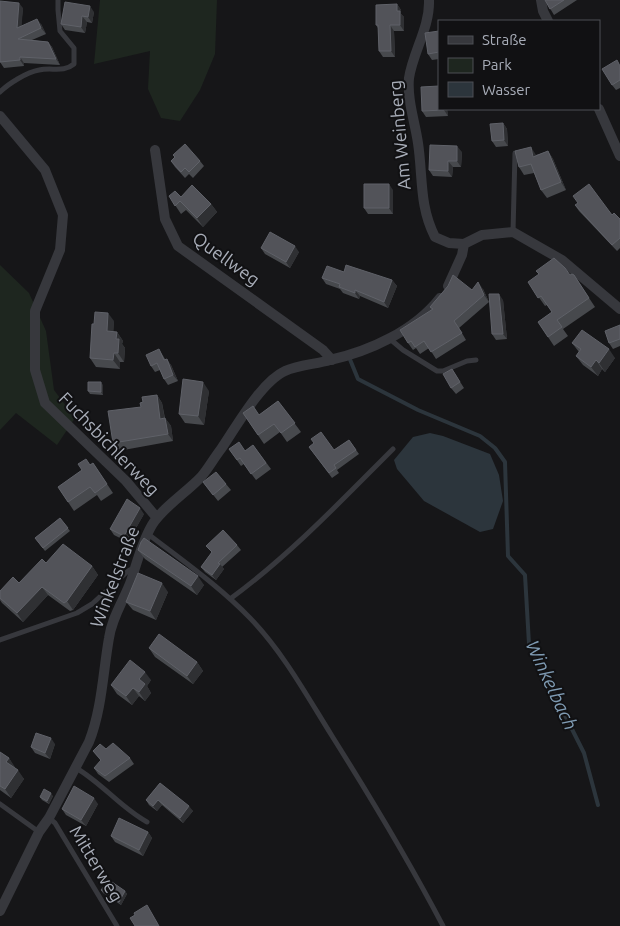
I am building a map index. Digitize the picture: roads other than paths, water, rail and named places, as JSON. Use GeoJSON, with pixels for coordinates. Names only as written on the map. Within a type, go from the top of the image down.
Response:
{"type":"FeatureCollection","features":[{"type":"Feature","properties":{"kind":"street","name":"Am Weinberg"},"geometry":{"type":"LineString","coordinates":[[429,0],[428,14],[411,70],[409,86],[418,144],[422,194],[427,222],[435,237],[449,243],[464,244]]}},
{"type":"Feature","properties":{"kind":"street"},"geometry":{"type":"LineString","coordinates":[[541,0],[548,20]]}},
{"type":"Feature","properties":{"kind":"street"},"geometry":{"type":"LineString","coordinates":[[599,110],[620,156]]}},
{"type":"Feature","properties":{"kind":"street","name":"Fuchsbichlerweg"},"geometry":{"type":"LineString","coordinates":[[0,116],[45,170],[63,215],[60,250],[35,311],[35,370],[45,403],[126,480],[157,518]]}},
{"type":"Feature","properties":{"kind":"street","name":"Quellweg"},"geometry":{"type":"LineString","coordinates":[[155,150],[165,219],[178,246],[323,350],[332,360]]}},
{"type":"Feature","properties":{"kind":"street"},"geometry":{"type":"LineString","coordinates":[[464,244],[482,235],[513,232],[562,260],[620,309]]}},
{"type":"Feature","properties":{"kind":"street","name":"Winkelstraße"},"geometry":{"type":"LineString","coordinates":[[0,911],[39,832],[49,818],[76,768],[93,732],[109,635],[134,568],[157,518],[202,476],[266,385],[286,370],[332,360],[390,339],[421,318],[447,289],[462,255],[464,244]]}},
{"type":"Feature","properties":{"kind":"lane"},"geometry":{"type":"LineString","coordinates":[[0,92],[7,85],[38,70],[68,69],[74,64],[74,48],[60,31],[58,0]]}},
{"type":"Feature","properties":{"kind":"lane"},"geometry":{"type":"LineString","coordinates":[[513,232],[515,153]]}},
{"type":"Feature","properties":{"kind":"lane"},"geometry":{"type":"LineString","coordinates":[[390,339],[403,350],[437,371],[443,371],[467,361],[476,360]]}},
{"type":"Feature","properties":{"kind":"lane"},"geometry":{"type":"LineString","coordinates":[[230,598],[271,566],[393,449]]}},
{"type":"Feature","properties":{"kind":"lane"},"geometry":{"type":"LineString","coordinates":[[148,534],[218,587],[251,619],[269,642],[309,698],[379,812],[443,926]]}},
{"type":"Feature","properties":{"kind":"lane"},"geometry":{"type":"LineString","coordinates":[[0,640],[77,613],[92,604],[128,571],[134,568]]}},
{"type":"Feature","properties":{"kind":"lane"},"geometry":{"type":"LineString","coordinates":[[76,768],[147,822]]}},
{"type":"Feature","properties":{"kind":"lane"},"geometry":{"type":"LineString","coordinates":[[0,804],[39,832]]}},
{"type":"Feature","properties":{"kind":"lane","name":"Mitterweg"},"geometry":{"type":"LineString","coordinates":[[49,818],[55,823],[117,926]]}},
{"type":"Feature","properties":{"kind":"water"},"geometry":{"type":"Polygon","coordinates":[[[430,433],[490,454],[499,475],[503,501],[493,529],[480,532],[424,501],[397,469],[394,460],[413,437],[430,433]]]}},
{"type":"Feature","properties":{"kind":"waterway","name":"Winkelbach"},"geometry":{"type":"LineString","coordinates":[[349,357],[358,379],[418,410],[480,436],[495,448],[505,462],[508,556],[525,575],[529,644],[584,753],[598,805]]}}]}
